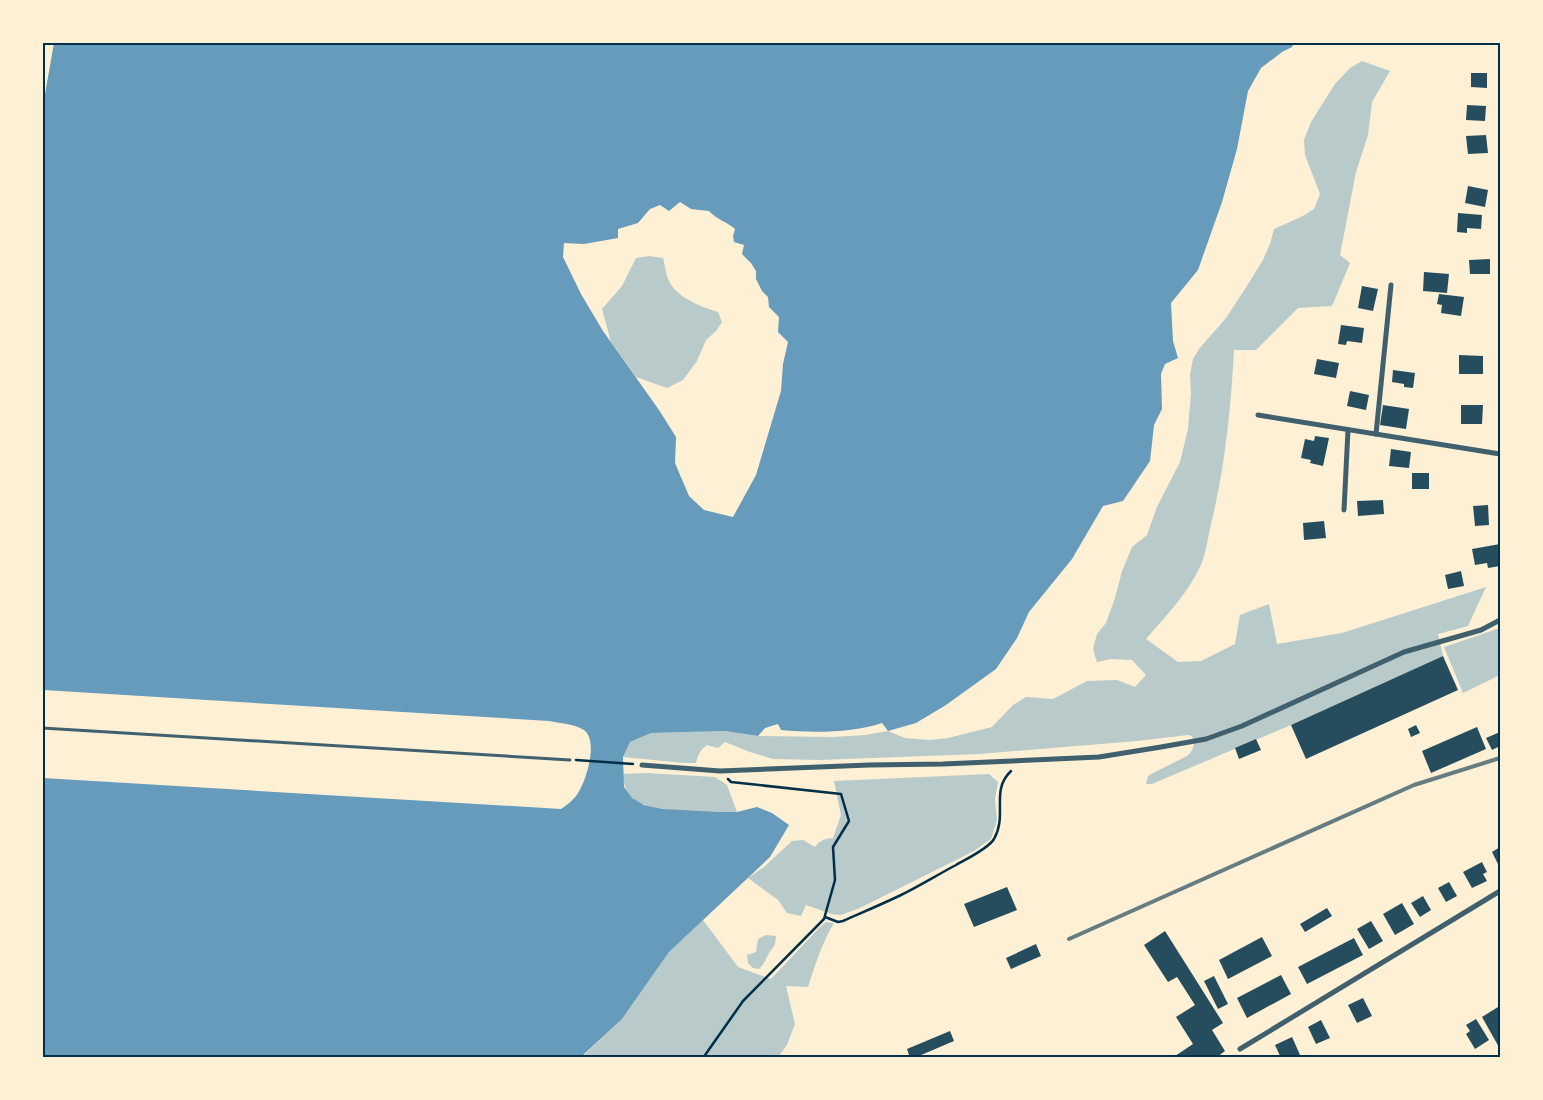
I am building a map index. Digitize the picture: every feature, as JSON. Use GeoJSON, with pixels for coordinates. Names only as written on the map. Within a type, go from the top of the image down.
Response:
{"type":"FeatureCollection","features":[{"type":"Feature","properties":{"kind":"street"},"geometry":{"type":"LineString","coordinates":[[1376,434],[1391,286]]}},
{"type":"Feature","properties":{"kind":"street"},"geometry":{"type":"LineString","coordinates":[[1258,415],[1500,454]]}},
{"type":"Feature","properties":{"kind":"street"},"geometry":{"type":"LineString","coordinates":[[1344,510],[1348,430]]}},
{"type":"Feature","properties":{"kind":"street"},"geometry":{"type":"LineString","coordinates":[[642,764],[720,771],[1099,757],[1206,739],[1242,726],[1404,652],[1481,630],[1500,620]]}},
{"type":"Feature","properties":{"kind":"street"},"geometry":{"type":"LineString","coordinates":[[1240,1049],[1500,890]]}},
{"type":"Feature","properties":{"kind":"lane"},"geometry":{"type":"LineString","coordinates":[[42,728],[570,760]]}},
{"type":"Feature","properties":{"kind":"path"},"geometry":{"type":"LineString","coordinates":[[570,760],[642,764]]}},
{"type":"Feature","properties":{"kind":"path"},"geometry":{"type":"LineString","coordinates":[[825,917],[838,922],[843,921],[922,884],[992,843],[1001,820],[1000,790],[1002,781],[1020,761]]}},
{"type":"Feature","properties":{"kind":"path"},"geometry":{"type":"LineString","coordinates":[[703,1058],[743,1001],[825,917],[835,880],[833,847],[849,821],[841,794],[731,782],[720,771]]}},
{"type":"Feature","properties":{"kind":"shaded area"},"geometry":{"type":"Polygon","coordinates":[[[1362,61],[1390,71],[1372,102],[1368,135],[1356,172],[1340,255],[1350,263],[1332,306],[1298,308],[1256,350],[1234,350],[1224,459],[1203,560],[1183,595],[1146,639],[1178,662],[1201,661],[1235,644],[1240,615],[1269,604],[1277,644],[1342,633],[1486,587],[1468,626],[1438,634],[1443,656],[1291,725],[1152,784],[1146,784],[1148,776],[1189,754],[1193,747],[1192,736],[979,754],[819,760],[773,759],[725,742],[718,748],[707,745],[700,753],[696,763],[623,757],[630,742],[651,733],[725,731],[758,736],[833,737],[888,731],[905,738],[929,740],[948,738],[992,727],[1013,705],[1026,697],[1053,699],[1087,681],[1117,680],[1135,687],[1146,675],[1132,660],[1111,659],[1097,662],[1093,649],[1097,634],[1106,623],[1122,571],[1132,547],[1147,535],[1157,507],[1180,462],[1188,429],[1191,394],[1190,375],[1193,359],[1199,349],[1226,318],[1245,289],[1263,260],[1274,229],[1314,209],[1320,194],[1305,155],[1304,140],[1311,122],[1335,84],[1350,68],[1362,61]]]}},
{"type":"Feature","properties":{"kind":"shaded area"},"geometry":{"type":"Polygon","coordinates":[[[649,256],[663,258],[667,276],[673,287],[690,301],[718,312],[722,322],[706,340],[697,361],[683,380],[667,388],[636,377],[611,342],[602,309],[622,286],[636,258],[649,256]]]}},
{"type":"Feature","properties":{"kind":"shaded area"},"geometry":{"type":"Polygon","coordinates":[[[1500,628],[1500,675],[1463,693],[1444,647],[1500,628]]]}},
{"type":"Feature","properties":{"kind":"shaded area"},"geometry":{"type":"Polygon","coordinates":[[[647,773],[715,777],[727,785],[737,812],[667,810],[642,804],[628,794],[624,785],[623,774],[647,773]]]}},
{"type":"Feature","properties":{"kind":"shaded area"},"geometry":{"type":"Polygon","coordinates":[[[989,774],[998,782],[995,799],[997,820],[991,839],[974,851],[860,908],[841,915],[831,914],[806,905],[801,916],[787,913],[778,900],[748,878],[764,867],[792,841],[803,840],[815,847],[823,840],[833,838],[841,815],[834,781],[989,774]]]}},
{"type":"Feature","properties":{"kind":"shaded area"},"geometry":{"type":"Polygon","coordinates":[[[703,920],[738,967],[771,979],[819,928],[826,922],[834,923],[822,946],[808,987],[786,986],[795,1024],[787,1045],[778,1057],[581,1058],[622,1019],[669,952],[703,920]]]}},
{"type":"Feature","properties":{"kind":"shaded area"},"geometry":{"type":"Polygon","coordinates":[[[766,935],[776,936],[774,945],[761,967],[759,969],[753,968],[748,963],[747,955],[756,952],[758,939],[766,935]]]}},
{"type":"Feature","properties":{"kind":"water"},"geometry":{"type":"Polygon","coordinates":[[[54,43],[1294,43],[1292,47],[1261,68],[1248,91],[1237,149],[1222,202],[1198,270],[1171,303],[1173,341],[1178,358],[1165,364],[1161,374],[1162,409],[1154,425],[1150,461],[1123,501],[1103,506],[1072,559],[1029,612],[1017,638],[996,669],[946,705],[916,723],[888,731],[882,723],[859,729],[819,732],[781,730],[778,724],[765,728],[758,736],[725,731],[651,733],[630,742],[623,757],[624,787],[632,798],[644,805],[663,809],[718,812],[737,812],[757,807],[772,813],[789,825],[770,857],[669,952],[622,1019],[581,1057],[43,1057],[43,778],[561,809],[573,800],[580,790],[587,772],[591,752],[588,735],[584,730],[571,725],[549,721],[43,690],[42,111],[54,43]],[[680,202],[669,211],[660,205],[650,209],[638,223],[618,229],[618,238],[584,244],[564,243],[563,257],[581,294],[603,331],[676,437],[675,463],[689,496],[704,510],[733,517],[756,475],[781,391],[783,364],[788,342],[778,332],[779,317],[769,307],[768,297],[762,291],[756,279],[756,271],[742,254],[744,245],[734,242],[735,229],[709,211],[691,209],[680,202]]]}},
{"type":"Feature","properties":{"kind":"building"},"geometry":{"type":"Polygon","coordinates":[[[1471,73],[1487,73],[1487,88],[1471,87],[1471,73]]]}},
{"type":"Feature","properties":{"kind":"building"},"geometry":{"type":"Polygon","coordinates":[[[1467,105],[1486,106],[1485,121],[1466,120],[1467,105]]]}},
{"type":"Feature","properties":{"kind":"building"},"geometry":{"type":"Polygon","coordinates":[[[1486,135],[1488,153],[1468,154],[1466,136],[1486,135]]]}},
{"type":"Feature","properties":{"kind":"building"},"geometry":{"type":"Polygon","coordinates":[[[1468,186],[1488,190],[1485,207],[1465,203],[1468,186]]]}},
{"type":"Feature","properties":{"kind":"building"},"geometry":{"type":"Polygon","coordinates":[[[1458,213],[1482,215],[1481,229],[1467,228],[1467,233],[1457,232],[1458,213]]]}},
{"type":"Feature","properties":{"kind":"building"},"geometry":{"type":"Polygon","coordinates":[[[1490,259],[1490,274],[1470,274],[1469,260],[1490,259]]]}},
{"type":"Feature","properties":{"kind":"building"},"geometry":{"type":"Polygon","coordinates":[[[1424,272],[1449,274],[1447,293],[1423,291],[1424,272]]]}},
{"type":"Feature","properties":{"kind":"building"},"geometry":{"type":"Polygon","coordinates":[[[1362,286],[1378,289],[1373,311],[1358,308],[1362,286]]]}},
{"type":"Feature","properties":{"kind":"building"},"geometry":{"type":"Polygon","coordinates":[[[1439,294],[1464,297],[1461,316],[1441,313],[1442,305],[1437,304],[1439,294]]]}},
{"type":"Feature","properties":{"kind":"building"},"geometry":{"type":"Polygon","coordinates":[[[1341,325],[1364,328],[1362,343],[1347,341],[1346,345],[1338,344],[1341,325]]]}},
{"type":"Feature","properties":{"kind":"building"},"geometry":{"type":"Polygon","coordinates":[[[1459,355],[1483,356],[1483,374],[1459,374],[1459,355]]]}},
{"type":"Feature","properties":{"kind":"building"},"geometry":{"type":"Polygon","coordinates":[[[1317,359],[1339,363],[1336,378],[1314,374],[1317,359]]]}},
{"type":"Feature","properties":{"kind":"building"},"geometry":{"type":"Polygon","coordinates":[[[1393,370],[1415,373],[1413,388],[1404,387],[1404,384],[1392,382],[1393,370]]]}},
{"type":"Feature","properties":{"kind":"building"},"geometry":{"type":"Polygon","coordinates":[[[1350,391],[1369,395],[1366,410],[1347,406],[1350,391]]]}},
{"type":"Feature","properties":{"kind":"building"},"geometry":{"type":"Polygon","coordinates":[[[1383,405],[1409,409],[1406,429],[1380,425],[1383,405]]]}},
{"type":"Feature","properties":{"kind":"building"},"geometry":{"type":"Polygon","coordinates":[[[1461,405],[1483,405],[1482,424],[1461,424],[1461,405]]]}},
{"type":"Feature","properties":{"kind":"building"},"geometry":{"type":"Polygon","coordinates":[[[1315,436],[1329,438],[1323,466],[1310,463],[1311,460],[1301,458],[1305,439],[1314,441],[1315,436]]]}},
{"type":"Feature","properties":{"kind":"building"},"geometry":{"type":"Polygon","coordinates":[[[1391,449],[1411,452],[1409,468],[1389,466],[1391,449]]]}},
{"type":"Feature","properties":{"kind":"building"},"geometry":{"type":"Polygon","coordinates":[[[1412,473],[1429,473],[1429,489],[1412,489],[1412,473]]]}},
{"type":"Feature","properties":{"kind":"building"},"geometry":{"type":"Polygon","coordinates":[[[1383,500],[1384,514],[1358,516],[1357,501],[1383,500]]]}},
{"type":"Feature","properties":{"kind":"building"},"geometry":{"type":"Polygon","coordinates":[[[1488,505],[1489,525],[1475,526],[1473,506],[1488,505]]]}},
{"type":"Feature","properties":{"kind":"building"},"geometry":{"type":"Polygon","coordinates":[[[1324,521],[1326,538],[1304,540],[1303,523],[1324,521]]]}},
{"type":"Feature","properties":{"kind":"building"},"geometry":{"type":"Polygon","coordinates":[[[1500,544],[1500,566],[1488,568],[1487,563],[1475,565],[1472,549],[1500,544]]]}},
{"type":"Feature","properties":{"kind":"building"},"geometry":{"type":"Polygon","coordinates":[[[1461,571],[1464,586],[1448,589],[1445,575],[1461,571]]]}},
{"type":"Feature","properties":{"kind":"building"},"geometry":{"type":"Polygon","coordinates":[[[1443,656],[1458,690],[1306,759],[1291,725],[1443,656]]]}},
{"type":"Feature","properties":{"kind":"building"},"geometry":{"type":"Polygon","coordinates":[[[1416,725],[1420,733],[1411,737],[1408,729],[1416,725]]]}},
{"type":"Feature","properties":{"kind":"building"},"geometry":{"type":"Polygon","coordinates":[[[1477,727],[1486,749],[1431,773],[1422,751],[1477,727]]]}},
{"type":"Feature","properties":{"kind":"building"},"geometry":{"type":"Polygon","coordinates":[[[1500,732],[1500,746],[1492,750],[1486,738],[1500,732]]]}},
{"type":"Feature","properties":{"kind":"building"},"geometry":{"type":"Polygon","coordinates":[[[1256,739],[1261,750],[1239,759],[1235,748],[1256,739]]]}},
{"type":"Feature","properties":{"kind":"building"},"geometry":{"type":"Polygon","coordinates":[[[1500,847],[1500,868],[1492,852],[1500,847]]]}},
{"type":"Feature","properties":{"kind":"building"},"geometry":{"type":"Polygon","coordinates":[[[1482,862],[1487,872],[1483,874],[1487,881],[1472,888],[1463,872],[1482,862]]]}},
{"type":"Feature","properties":{"kind":"building"},"geometry":{"type":"Polygon","coordinates":[[[1449,882],[1457,896],[1446,902],[1438,888],[1449,882]]]}},
{"type":"Feature","properties":{"kind":"building"},"geometry":{"type":"Polygon","coordinates":[[[1007,887],[1017,910],[974,927],[964,904],[1007,887]]]}},
{"type":"Feature","properties":{"kind":"building"},"geometry":{"type":"Polygon","coordinates":[[[1423,896],[1431,910],[1420,917],[1411,903],[1423,896]]]}},
{"type":"Feature","properties":{"kind":"building"},"geometry":{"type":"Polygon","coordinates":[[[1402,903],[1414,924],[1395,935],[1383,914],[1402,903]]]}},
{"type":"Feature","properties":{"kind":"building"},"geometry":{"type":"Polygon","coordinates":[[[1327,908],[1332,916],[1305,932],[1300,924],[1327,908]]]}},
{"type":"Feature","properties":{"kind":"building"},"geometry":{"type":"Polygon","coordinates":[[[1371,921],[1383,941],[1369,949],[1357,929],[1371,921]]]}},
{"type":"Feature","properties":{"kind":"building"},"geometry":{"type":"Polygon","coordinates":[[[1165,931],[1223,1023],[1212,1030],[1225,1051],[1216,1058],[1172,1058],[1193,1044],[1176,1017],[1195,1005],[1177,977],[1168,982],[1144,945],[1165,931]]]}},
{"type":"Feature","properties":{"kind":"building"},"geometry":{"type":"Polygon","coordinates":[[[1262,937],[1272,956],[1228,979],[1219,960],[1262,937]]]}},
{"type":"Feature","properties":{"kind":"building"},"geometry":{"type":"Polygon","coordinates":[[[1354,938],[1363,955],[1307,984],[1298,967],[1354,938]]]}},
{"type":"Feature","properties":{"kind":"building"},"geometry":{"type":"Polygon","coordinates":[[[1036,944],[1041,956],[1011,969],[1006,958],[1036,944]]]}},
{"type":"Feature","properties":{"kind":"building"},"geometry":{"type":"Polygon","coordinates":[[[1281,975],[1291,994],[1247,1018],[1237,998],[1281,975]]]}},
{"type":"Feature","properties":{"kind":"building"},"geometry":{"type":"Polygon","coordinates":[[[1214,976],[1228,1004],[1218,1009],[1204,981],[1214,976]]]}},
{"type":"Feature","properties":{"kind":"building"},"geometry":{"type":"Polygon","coordinates":[[[1363,998],[1372,1016],[1357,1023],[1348,1005],[1363,998]]]}},
{"type":"Feature","properties":{"kind":"building"},"geometry":{"type":"Polygon","coordinates":[[[1498,1007],[1500,1011],[1500,1049],[1482,1017],[1498,1007]]]}},
{"type":"Feature","properties":{"kind":"building"},"geometry":{"type":"Polygon","coordinates":[[[1476,1019],[1489,1040],[1475,1049],[1466,1034],[1470,1031],[1466,1025],[1476,1019]]]}},
{"type":"Feature","properties":{"kind":"building"},"geometry":{"type":"Polygon","coordinates":[[[1321,1020],[1330,1038],[1316,1044],[1308,1027],[1321,1020]]]}},
{"type":"Feature","properties":{"kind":"building"},"geometry":{"type":"Polygon","coordinates":[[[950,1031],[954,1041],[910,1058],[907,1049],[950,1031]]]}},
{"type":"Feature","properties":{"kind":"building"},"geometry":{"type":"Polygon","coordinates":[[[1292,1037],[1301,1057],[1281,1058],[1275,1045],[1292,1037]]]}},
{"type":"Feature","properties":{"kind":"railway"},"geometry":{"type":"LineString","coordinates":[[1069,939],[1414,785],[1500,758]]}}]}
